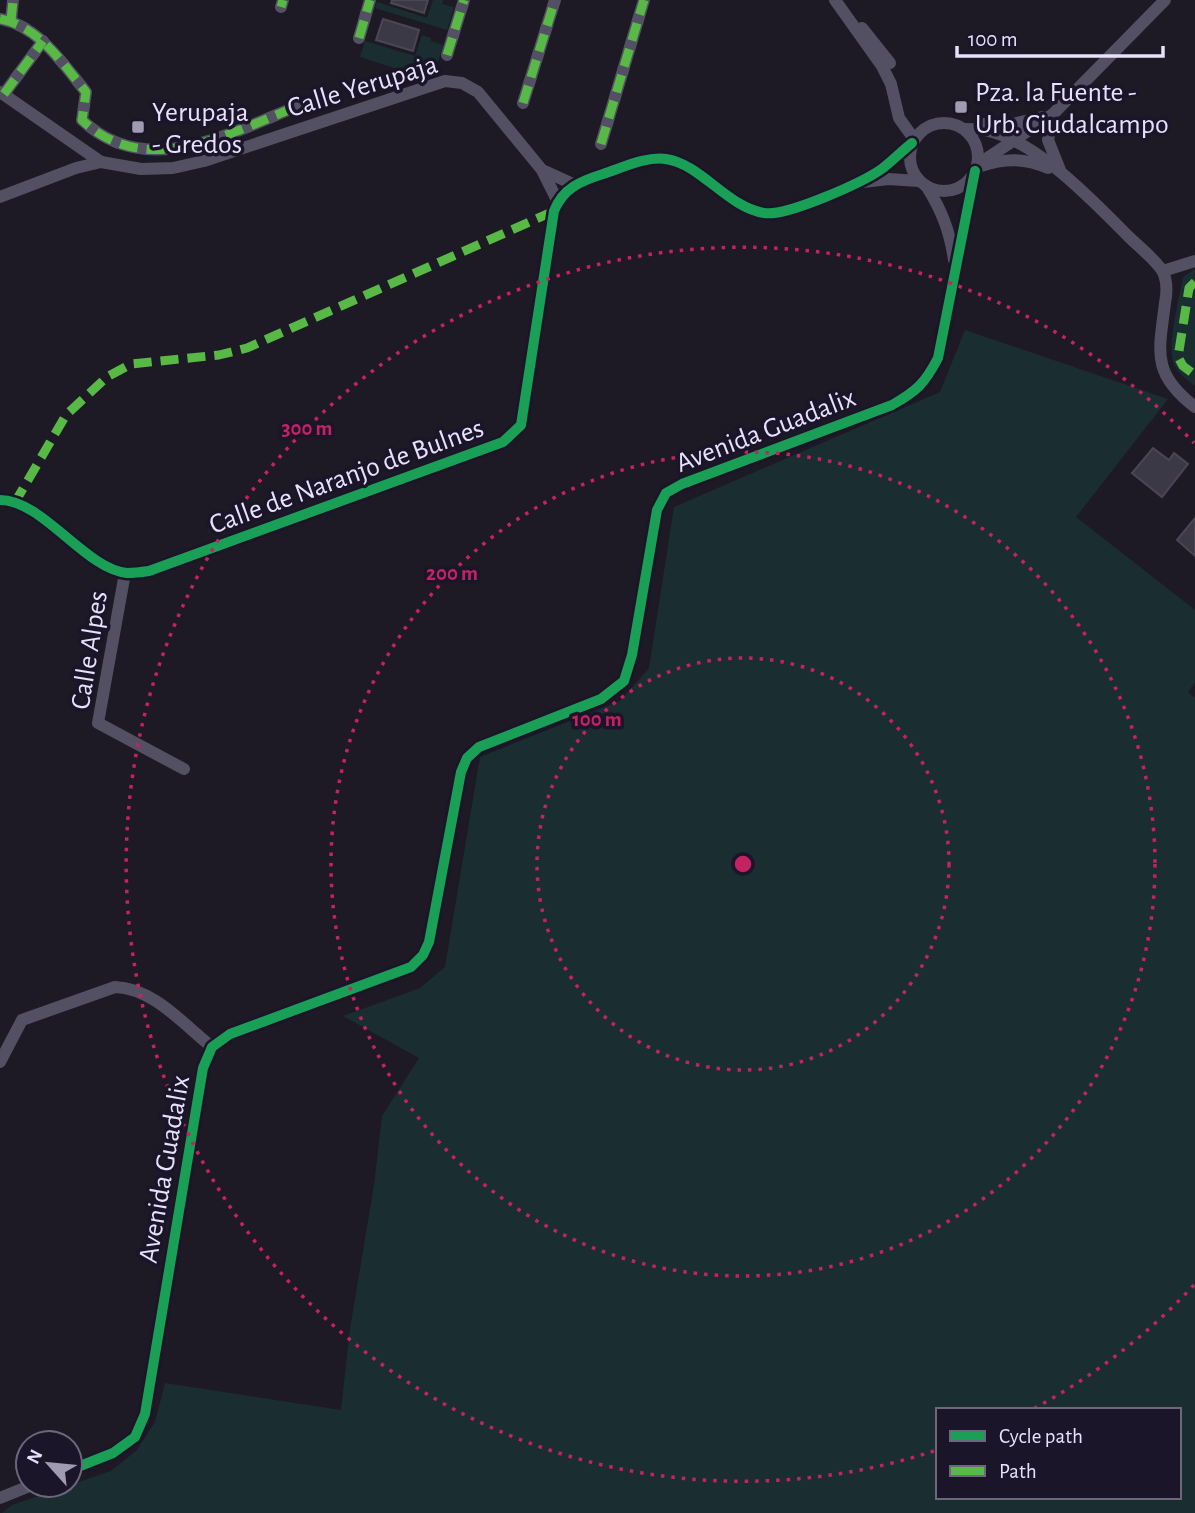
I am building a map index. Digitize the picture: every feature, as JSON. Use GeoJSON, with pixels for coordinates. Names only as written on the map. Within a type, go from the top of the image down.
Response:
{"type":"FeatureCollection","features":[{"type":"Feature","properties":{"kind":"street"},"geometry":{"type":"LineString","coordinates":[[13,0],[5,20],[43,41],[86,92],[82,120],[97,135],[130,147],[163,151],[202,144],[298,106]]}},
{"type":"Feature","properties":{"kind":"street"},"geometry":{"type":"LineString","coordinates":[[359,38],[370,0]]}},
{"type":"Feature","properties":{"kind":"street"},"geometry":{"type":"LineString","coordinates":[[447,55],[464,0]]}},
{"type":"Feature","properties":{"kind":"street"},"geometry":{"type":"LineString","coordinates":[[523,103],[555,0]]}},
{"type":"Feature","properties":{"kind":"street"},"geometry":{"type":"LineString","coordinates":[[601,144],[644,0]]}},
{"type":"Feature","properties":{"kind":"street"},"geometry":{"type":"LineString","coordinates":[[835,0],[874,41],[897,78],[905,120],[914,139],[910,163],[923,184]]}},
{"type":"Feature","properties":{"kind":"street"},"geometry":{"type":"LineString","coordinates":[[859,183],[888,179],[923,184],[936,191],[956,189],[969,180],[977,168],[1053,114],[1165,0]]}},
{"type":"Feature","properties":{"kind":"street"},"geometry":{"type":"LineString","coordinates":[[43,41],[2,93],[101,162]]}},
{"type":"Feature","properties":{"kind":"street","name":"Calle Yerupaja"},"geometry":{"type":"LineString","coordinates":[[0,197],[76,168],[101,162],[141,169],[173,168],[204,161],[445,81],[462,83],[478,92],[542,170],[558,202]]}},
{"type":"Feature","properties":{"kind":"street"},"geometry":{"type":"LineString","coordinates":[[958,126],[1013,124],[1053,114]]}},
{"type":"Feature","properties":{"kind":"street"},"geometry":{"type":"LineString","coordinates":[[1053,114],[1048,140],[1061,174]]}},
{"type":"Feature","properties":{"kind":"street"},"geometry":{"type":"LineString","coordinates":[[558,202],[575,185],[647,160],[666,159],[686,167],[751,209],[779,213],[859,183],[883,168],[933,124],[985,130],[1014,140],[1047,161],[1163,271],[1167,290],[1160,348],[1163,373],[1179,395],[1195,407]]}},
{"type":"Feature","properties":{"kind":"street"},"geometry":{"type":"LineString","coordinates":[[958,126],[976,145],[977,168]]}},
{"type":"Feature","properties":{"kind":"street"},"geometry":{"type":"LineString","coordinates":[[977,168],[1000,160],[1014,159],[1033,162],[1061,174]]}},
{"type":"Feature","properties":{"kind":"street","name":"Avenida Guadalix"},"geometry":{"type":"LineString","coordinates":[[84,1464],[113,1453],[135,1437],[145,1414],[203,1068],[212,1048],[230,1034],[411,967],[417,961],[429,942],[461,772],[467,758],[479,747],[601,699],[624,681],[632,655],[657,510],[666,493],[682,484],[892,405],[913,393],[928,379],[937,358],[977,168]]}},
{"type":"Feature","properties":{"kind":"street","name":"Calle Yerupaja"},"geometry":{"type":"LineString","coordinates":[[542,170],[575,185]]}},
{"type":"Feature","properties":{"kind":"street","name":"Avenida Guadalix"},"geometry":{"type":"LineString","coordinates":[[923,184],[943,215],[955,267]]}},
{"type":"Feature","properties":{"kind":"street","name":"Calle de Naranjo de Bulnes"},"geometry":{"type":"LineString","coordinates":[[125,573],[149,571],[503,442],[521,425],[554,211],[558,202]]}},
{"type":"Feature","properties":{"kind":"street"},"geometry":{"type":"LineString","coordinates":[[1163,271],[1195,261]]}},
{"type":"Feature","properties":{"kind":"street"},"geometry":{"type":"LineString","coordinates":[[0,500],[7,500],[33,512],[107,566],[125,573]]}},
{"type":"Feature","properties":{"kind":"street","name":"Calle Alpes"},"geometry":{"type":"LineString","coordinates":[[125,573],[98,723],[184,769]]}},
{"type":"Feature","properties":{"kind":"street"},"geometry":{"type":"LineString","coordinates":[[0,1062],[22,1020],[115,987],[129,987],[148,994],[212,1048]]}},
{"type":"Feature","properties":{"kind":"green space"},"geometry":{"type":"Polygon","coordinates":[[[433,0],[443,0],[442,4],[454,7],[447,30],[375,8],[377,2],[427,18],[433,0]]]}},
{"type":"Feature","properties":{"kind":"green space"},"geometry":{"type":"Polygon","coordinates":[[[422,35],[443,45],[438,62],[407,72],[360,57],[365,41],[415,56],[422,35]]]}},
{"type":"Feature","properties":{"kind":"green space"},"geometry":{"type":"Polygon","coordinates":[[[1195,269],[1195,386],[1176,369],[1172,352],[1183,277],[1195,269]]]}},
{"type":"Feature","properties":{"kind":"green space"},"geometry":{"type":"Polygon","coordinates":[[[965,330],[1168,399],[1076,517],[1195,610],[1195,682],[1188,692],[1195,698],[1195,1513],[2,1513],[12,1505],[29,1499],[84,1499],[84,1480],[111,1471],[137,1450],[155,1422],[165,1383],[341,1410],[350,1329],[374,1185],[382,1116],[419,1058],[343,1016],[420,988],[445,967],[480,757],[620,701],[649,668],[674,507],[940,392],[965,330]]]}},
{"type":"Feature","properties":{"kind":"building"},"geometry":{"type":"Polygon","coordinates":[[[392,0],[428,0],[424,13],[391,3],[392,0]]]}},
{"type":"Feature","properties":{"kind":"building"},"geometry":{"type":"Polygon","coordinates":[[[383,19],[419,30],[413,51],[376,40],[383,19]]]}},
{"type":"Feature","properties":{"kind":"building"},"geometry":{"type":"Polygon","coordinates":[[[1153,448],[1169,460],[1174,453],[1188,464],[1162,497],[1132,473],[1153,448]]]}},
{"type":"Feature","properties":{"kind":"building"},"geometry":{"type":"Polygon","coordinates":[[[1195,518],[1195,556],[1177,540],[1195,518]]]}},
{"type":"Feature","properties":{"kind":"marked path"},"geometry":{"type":"LineString","coordinates":[[11,21],[13,0]]}},
{"type":"Feature","properties":{"kind":"marked path"},"geometry":{"type":"LineString","coordinates":[[281,7],[283,0]]}},
{"type":"Feature","properties":{"kind":"marked path"},"geometry":{"type":"LineString","coordinates":[[359,38],[370,0]]}},
{"type":"Feature","properties":{"kind":"marked path"},"geometry":{"type":"LineString","coordinates":[[447,55],[464,0]]}},
{"type":"Feature","properties":{"kind":"marked path"},"geometry":{"type":"LineString","coordinates":[[523,103],[555,0]]}},
{"type":"Feature","properties":{"kind":"marked path"},"geometry":{"type":"LineString","coordinates":[[601,144],[644,0]]}},
{"type":"Feature","properties":{"kind":"marked path"},"geometry":{"type":"LineString","coordinates":[[0,19],[27,29],[38,38],[86,92],[82,120],[107,138],[133,147],[161,149],[188,146],[245,128],[298,106]]}},
{"type":"Feature","properties":{"kind":"marked path"},"geometry":{"type":"LineString","coordinates":[[4,94],[43,41]]}},
{"type":"Feature","properties":{"kind":"marked path"},"geometry":{"type":"LineString","coordinates":[[14,504],[66,415],[107,377],[131,364],[219,355],[247,348],[554,211]]}},
{"type":"Feature","properties":{"kind":"marked path"},"geometry":{"type":"LineString","coordinates":[[1195,282],[1189,288],[1178,357],[1183,366],[1195,375]]}},
{"type":"Feature","properties":{"kind":"cycle path"},"geometry":{"type":"LineString","coordinates":[[0,500],[16,503],[32,511],[95,560],[111,569],[127,573],[141,572],[503,442],[521,425],[554,211],[562,196],[574,186],[634,163],[666,159],[691,169],[738,203],[764,213],[775,213],[825,197],[859,182],[883,168],[912,143]]}},
{"type":"Feature","properties":{"kind":"cycle path"},"geometry":{"type":"LineString","coordinates":[[84,1464],[113,1453],[135,1437],[145,1414],[203,1068],[212,1047],[230,1034],[411,967],[423,955],[429,942],[461,772],[467,758],[479,747],[601,699],[624,681],[632,655],[657,510],[666,493],[682,484],[892,405],[914,391],[924,380],[938,358],[975,171]]}},
{"type":"Feature","properties":{"kind":"place","name":"Pza. la Fuente - Urb. Ciudalcampo"},"geometry":{"type":"Point","coordinates":[961,107]}},
{"type":"Feature","properties":{"kind":"place","name":"Yerupaja - Gredos"},"geometry":{"type":"Point","coordinates":[138,127]}}]}
